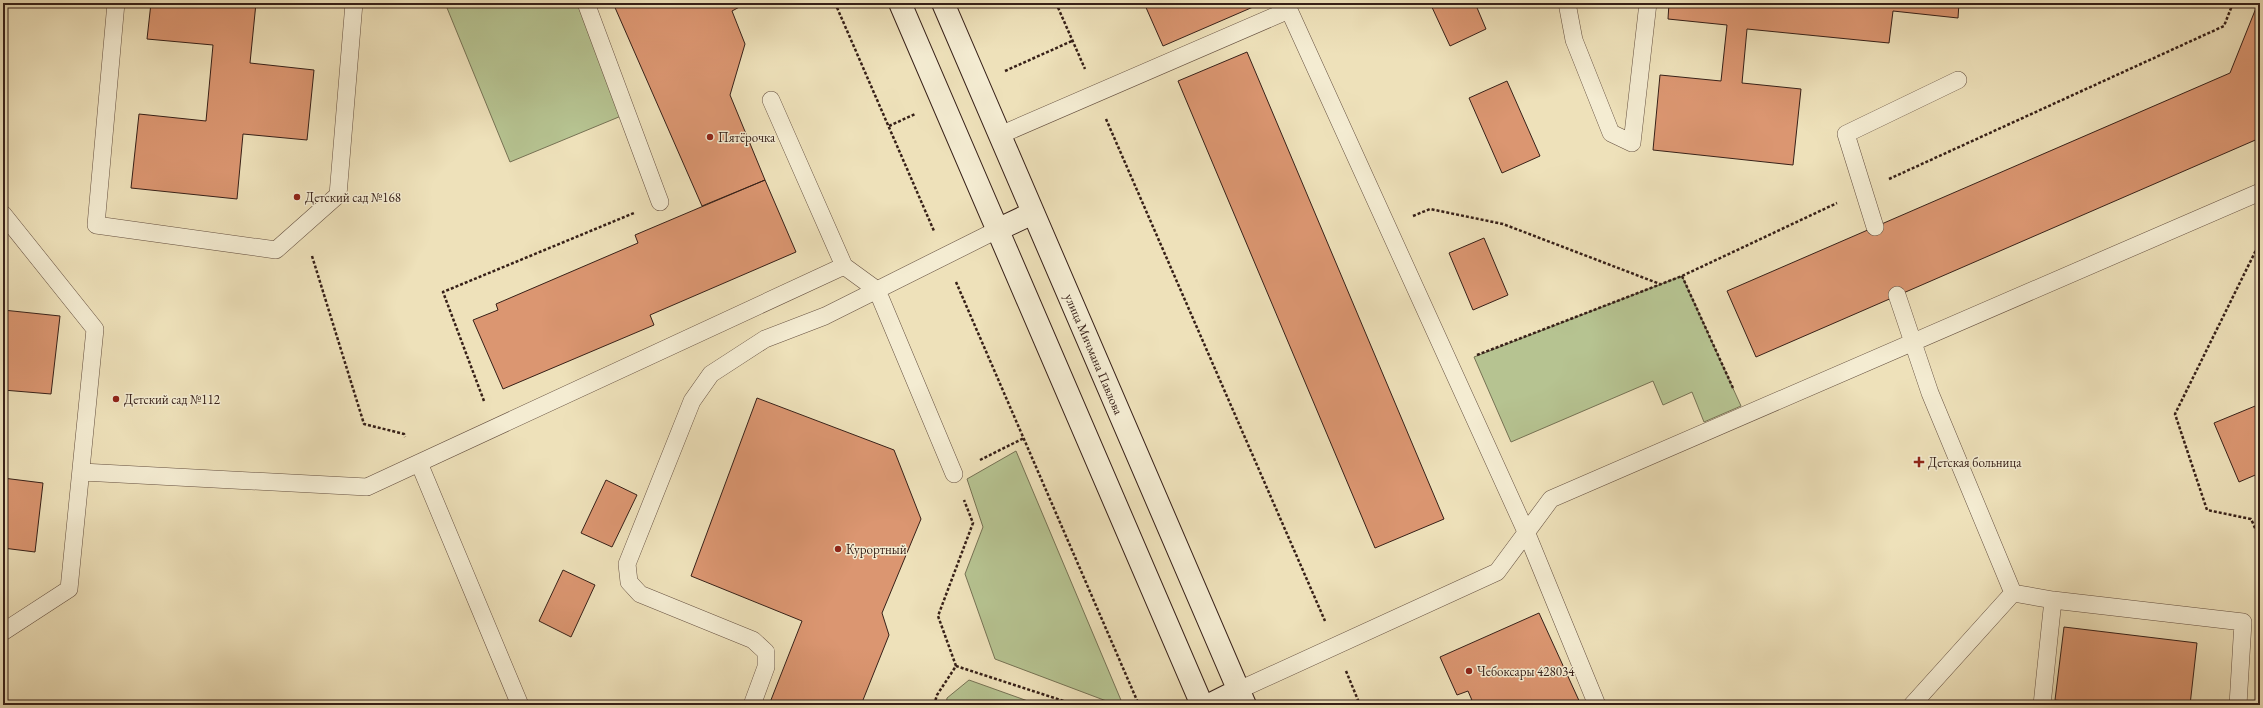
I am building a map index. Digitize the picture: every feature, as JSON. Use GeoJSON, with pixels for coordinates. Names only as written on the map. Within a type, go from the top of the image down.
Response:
{"type":"FeatureCollection","features":[{"type":"Feature","properties":{"kind":"main road"},"geometry":{"type":"LineString","coordinates":[[900,3],[1202,705]]}},
{"type":"Feature","properties":{"kind":"main road","name":"улица Мичмана Павлова"},"geometry":{"type":"LineString","coordinates":[[943,3],[1242,698]]}},
{"type":"Feature","properties":{"kind":"main road"},"geometry":{"type":"LineString","coordinates":[[998,230],[1034,213]]}},
{"type":"Feature","properties":{"kind":"main road"},"geometry":{"type":"LineString","coordinates":[[1209,705],[1242,698]]}},
{"type":"Feature","properties":{"kind":"lane"},"geometry":{"type":"LineString","coordinates":[[116,3],[96,225],[276,250],[338,195],[354,3]]}},
{"type":"Feature","properties":{"kind":"lane"},"geometry":{"type":"LineString","coordinates":[[586,3],[660,202]]}},
{"type":"Feature","properties":{"kind":"lane"},"geometry":{"type":"LineString","coordinates":[[1567,3],[1574,40],[1611,133],[1632,143],[1648,3]]}},
{"type":"Feature","properties":{"kind":"lane"},"geometry":{"type":"LineString","coordinates":[[1000,135],[1289,10],[1527,534],[1597,705]]}},
{"type":"Feature","properties":{"kind":"lane"},"geometry":{"type":"LineString","coordinates":[[1875,227],[1846,134],[1958,80]]}},
{"type":"Feature","properties":{"kind":"lane"},"geometry":{"type":"LineString","coordinates":[[771,100],[844,266],[877,290],[954,474]]}},
{"type":"Feature","properties":{"kind":"lane"},"geometry":{"type":"LineString","coordinates":[[1242,698],[1497,572],[1527,534],[1551,499],[2260,192]]}},
{"type":"Feature","properties":{"kind":"lane"},"geometry":{"type":"LineString","coordinates":[[3,214],[95,329],[82,472],[69,589],[3,632]]}},
{"type":"Feature","properties":{"kind":"lane"},"geometry":{"type":"LineString","coordinates":[[752,705],[766,667],[766,652],[753,640],[640,594],[629,582],[627,564],[692,401],[711,374],[765,339],[825,316],[998,230]]}},
{"type":"Feature","properties":{"kind":"lane"},"geometry":{"type":"LineString","coordinates":[[82,472],[367,487],[844,266]]}},
{"type":"Feature","properties":{"kind":"lane"},"geometry":{"type":"LineString","coordinates":[[1896,296],[1911,343],[2013,592]]}},
{"type":"Feature","properties":{"kind":"lane"},"geometry":{"type":"LineString","coordinates":[[419,464],[520,705]]}},
{"type":"Feature","properties":{"kind":"lane"},"geometry":{"type":"LineString","coordinates":[[2013,592],[2053,600],[2243,622],[2238,705]]}},
{"type":"Feature","properties":{"kind":"lane"},"geometry":{"type":"LineString","coordinates":[[1912,705],[2013,592]]}},
{"type":"Feature","properties":{"kind":"lane"},"geometry":{"type":"LineString","coordinates":[[2042,705],[2053,600]]}},
{"type":"Feature","properties":{"kind":"path"},"geometry":{"type":"LineString","coordinates":[[835,3],[935,234]]}},
{"type":"Feature","properties":{"kind":"path"},"geometry":{"type":"LineString","coordinates":[[1056,3],[1087,73]]}},
{"type":"Feature","properties":{"kind":"path"},"geometry":{"type":"LineString","coordinates":[[1450,366],[1682,276],[1864,190],[2224,26],[2233,3]]}},
{"type":"Feature","properties":{"kind":"path"},"geometry":{"type":"LineString","coordinates":[[1001,73],[1072,41]]}},
{"type":"Feature","properties":{"kind":"path"},"geometry":{"type":"LineString","coordinates":[[888,126],[917,113]]}},
{"type":"Feature","properties":{"kind":"path"},"geometry":{"type":"LineString","coordinates":[[1105,117],[1327,624]]}},
{"type":"Feature","properties":{"kind":"path"},"geometry":{"type":"LineString","coordinates":[[495,429],[443,292],[660,202]]}},
{"type":"Feature","properties":{"kind":"path"},"geometry":{"type":"LineString","coordinates":[[1430,209],[1503,224],[1660,284]]}},
{"type":"Feature","properties":{"kind":"path"},"geometry":{"type":"LineString","coordinates":[[302,227],[364,424],[404,434],[419,464]]}},
{"type":"Feature","properties":{"kind":"path"},"geometry":{"type":"LineString","coordinates":[[2260,242],[2175,414],[2207,510],[2252,519],[2260,539]]}},
{"type":"Feature","properties":{"kind":"path"},"geometry":{"type":"LineString","coordinates":[[953,276],[1139,705]]}},
{"type":"Feature","properties":{"kind":"path"},"geometry":{"type":"LineString","coordinates":[[1682,276],[1745,415]]}},
{"type":"Feature","properties":{"kind":"path"},"geometry":{"type":"LineString","coordinates":[[956,666],[938,616],[973,524],[954,474],[1024,438]]}},
{"type":"Feature","properties":{"kind":"path"},"geometry":{"type":"LineString","coordinates":[[1343,664],[1360,705]]}},
{"type":"Feature","properties":{"kind":"path"},"geometry":{"type":"LineString","coordinates":[[934,705],[938,695],[956,666]]}},
{"type":"Feature","properties":{"kind":"path"},"geometry":{"type":"LineString","coordinates":[[956,666],[1076,705]]}},
{"type":"Feature","properties":{"kind":"green space"},"geometry":{"type":"Polygon","coordinates":[[[445,3],[586,3],[626,114],[510,162],[445,3]]]}},
{"type":"Feature","properties":{"kind":"green space"},"geometry":{"type":"Polygon","coordinates":[[[1682,276],[1741,406],[1704,422],[1692,392],[1663,405],[1653,381],[1511,442],[1474,357],[1682,276]]]}},
{"type":"Feature","properties":{"kind":"green space"},"geometry":{"type":"Polygon","coordinates":[[[1016,451],[1123,705],[1117,705],[995,659],[965,574],[983,527],[967,479],[1016,451]]]}},
{"type":"Feature","properties":{"kind":"green space"},"geometry":{"type":"Polygon","coordinates":[[[969,680],[1039,705],[946,705],[947,698],[969,680]]]}},
{"type":"Feature","properties":{"kind":"building"},"geometry":{"type":"Polygon","coordinates":[[[151,3],[256,3],[250,63],[314,70],[307,140],[243,134],[237,199],[131,188],[139,114],[206,121],[213,45],[147,39],[151,3]]]}},
{"type":"Feature","properties":{"kind":"building","name":"Пятёрочка"},"geometry":{"type":"Polygon","coordinates":[[[613,3],[747,3],[732,11],[745,44],[730,95],[765,180],[702,206],[613,3]]]}},
{"type":"Feature","properties":{"kind":"building"},"geometry":{"type":"Polygon","coordinates":[[[1144,3],[1259,3],[1260,4],[1163,46],[1144,3]]]}},
{"type":"Feature","properties":{"kind":"building"},"geometry":{"type":"Polygon","coordinates":[[[1430,3],[1475,3],[1486,29],[1450,46],[1430,3]]]}},
{"type":"Feature","properties":{"kind":"building"},"geometry":{"type":"Polygon","coordinates":[[[1669,3],[1959,3],[1958,18],[1893,11],[1889,43],[1747,29],[1742,83],[1801,89],[1793,165],[1653,150],[1660,75],[1721,81],[1727,25],[1668,19],[1669,3]]]}},
{"type":"Feature","properties":{"kind":"building"},"geometry":{"type":"Polygon","coordinates":[[[2258,3],[2260,3],[2260,138],[1756,357],[1727,291],[2230,73],[2258,3]]]}},
{"type":"Feature","properties":{"kind":"building"},"geometry":{"type":"Polygon","coordinates":[[[1247,52],[1444,519],[1375,548],[1178,81],[1247,52]]]}},
{"type":"Feature","properties":{"kind":"building"},"geometry":{"type":"Polygon","coordinates":[[[1507,81],[1540,156],[1502,173],[1469,98],[1507,81]]]}},
{"type":"Feature","properties":{"kind":"building"},"geometry":{"type":"Polygon","coordinates":[[[765,180],[796,252],[650,315],[654,325],[503,389],[473,320],[498,310],[496,304],[638,243],[635,235],[765,180]]]}},
{"type":"Feature","properties":{"kind":"building"},"geometry":{"type":"Polygon","coordinates":[[[1484,238],[1508,295],[1473,310],[1449,253],[1484,238]]]}},
{"type":"Feature","properties":{"kind":"building"},"geometry":{"type":"Polygon","coordinates":[[[3,310],[60,316],[51,394],[3,390],[3,310]]]}},
{"type":"Feature","properties":{"kind":"building"},"geometry":{"type":"Polygon","coordinates":[[[757,398],[894,450],[921,519],[882,613],[889,635],[861,705],[769,705],[802,621],[691,576],[757,398]]]}},
{"type":"Feature","properties":{"kind":"building"},"geometry":{"type":"Polygon","coordinates":[[[2260,404],[2260,473],[2239,482],[2214,423],[2260,404]]]}},
{"type":"Feature","properties":{"kind":"building"},"geometry":{"type":"Polygon","coordinates":[[[3,478],[43,483],[35,552],[3,548],[3,478]]]}},
{"type":"Feature","properties":{"kind":"building"},"geometry":{"type":"Polygon","coordinates":[[[606,480],[637,495],[612,547],[581,533],[606,480]]]}},
{"type":"Feature","properties":{"kind":"building"},"geometry":{"type":"Polygon","coordinates":[[[563,570],[595,585],[571,637],[539,621],[563,570]]]}},
{"type":"Feature","properties":{"kind":"building"},"geometry":{"type":"Polygon","coordinates":[[[1539,613],[1581,705],[1474,705],[1468,691],[1457,695],[1440,657],[1539,613]]]}},
{"type":"Feature","properties":{"kind":"building"},"geometry":{"type":"Polygon","coordinates":[[[2064,627],[2197,643],[2190,705],[2158,705],[2133,702],[2132,705],[2096,705],[2055,700],[2064,627]]]}},
{"type":"Feature","properties":{"kind":"place","name":"Пятёрочка"},"geometry":{"type":"Point","coordinates":[710,137]}},
{"type":"Feature","properties":{"kind":"place","name":"Детский сад №168"},"geometry":{"type":"Point","coordinates":[297,197]}},
{"type":"Feature","properties":{"kind":"place","name":"Детский сад №112"},"geometry":{"type":"Point","coordinates":[116,399]}},
{"type":"Feature","properties":{"kind":"place","name":"Детская больница"},"geometry":{"type":"Point","coordinates":[1919,462]}},
{"type":"Feature","properties":{"kind":"place","name":"Курортный"},"geometry":{"type":"Point","coordinates":[838,549]}},
{"type":"Feature","properties":{"kind":"place","name":"Чебоксары 428034"},"geometry":{"type":"Point","coordinates":[1469,671]}}]}
